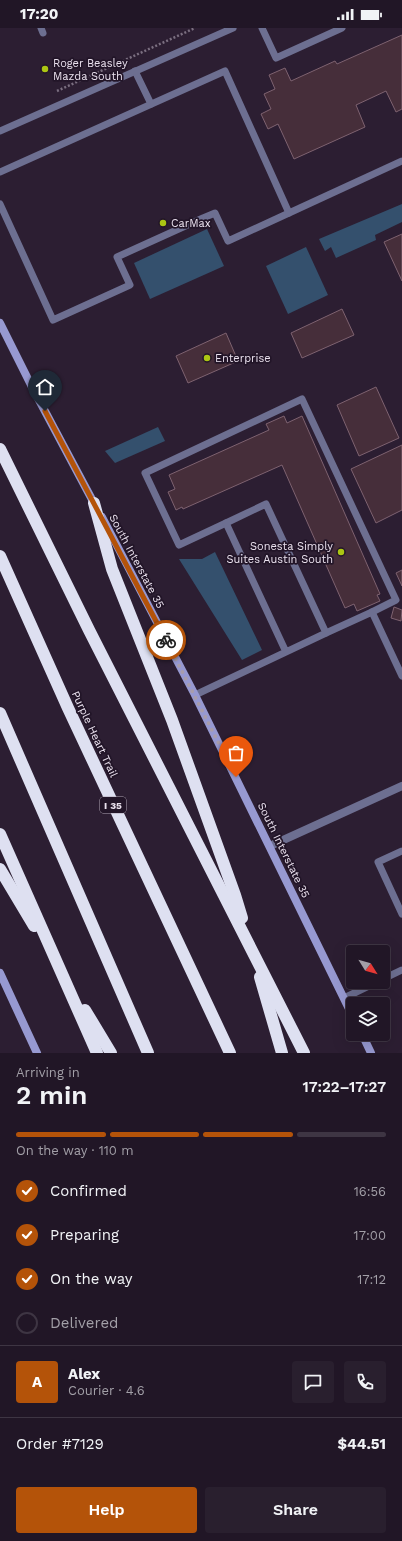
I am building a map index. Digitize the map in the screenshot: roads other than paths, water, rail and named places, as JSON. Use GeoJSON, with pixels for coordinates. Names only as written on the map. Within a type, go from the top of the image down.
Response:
{"type":"FeatureCollection","features":[{"type":"Feature","properties":{"kind":"highway"},"geometry":{"type":"LineString","coordinates":[[0,449],[304,1053]]}},
{"type":"Feature","properties":{"kind":"highway"},"geometry":{"type":"LineString","coordinates":[[94,503],[112,569],[172,720],[235,895],[282,1053]]}},
{"type":"Feature","properties":{"kind":"highway","name":"Purple Heart Trail"},"geometry":{"type":"LineString","coordinates":[[0,556],[75,722],[230,1053]]}},
{"type":"Feature","properties":{"kind":"highway"},"geometry":{"type":"LineString","coordinates":[[0,713],[148,1053]]}},
{"type":"Feature","properties":{"kind":"highway"},"geometry":{"type":"LineString","coordinates":[[0,834],[97,1053]]}},
{"type":"Feature","properties":{"kind":"highway"},"geometry":{"type":"LineString","coordinates":[[0,869],[10,888],[111,1053]]}},
{"type":"Feature","properties":{"kind":"main road","name":"South Interstate 35"},"geometry":{"type":"LineString","coordinates":[[0,323],[31,385],[195,695],[346,1002]]}},
{"type":"Feature","properties":{"kind":"main road"},"geometry":{"type":"LineString","coordinates":[[0,973],[37,1053]]}},
{"type":"Feature","properties":{"kind":"main road"},"geometry":{"type":"LineString","coordinates":[[365,1041],[371,1053]]}},
{"type":"Feature","properties":{"kind":"street"},"geometry":{"type":"LineString","coordinates":[[270,846],[402,786]]}},
{"type":"Feature","properties":{"kind":"lane"},"geometry":{"type":"LineString","coordinates":[[0,131],[233,28]]}},
{"type":"Feature","properties":{"kind":"lane"},"geometry":{"type":"LineString","coordinates":[[262,28],[276,58],[342,28]]}},
{"type":"Feature","properties":{"kind":"lane"},"geometry":{"type":"LineString","coordinates":[[135,71],[151,104]]}},
{"type":"Feature","properties":{"kind":"lane"},"geometry":{"type":"LineString","coordinates":[[0,172],[224,71],[289,213]]}},
{"type":"Feature","properties":{"kind":"lane"},"geometry":{"type":"LineString","coordinates":[[0,204],[53,320],[130,285],[117,258],[203,218],[215,213],[228,241],[402,161]]}},
{"type":"Feature","properties":{"kind":"lane"},"geometry":{"type":"LineString","coordinates":[[195,695],[396,600],[302,399],[145,473],[179,545],[266,504],[326,633]]}},
{"type":"Feature","properties":{"kind":"lane"},"geometry":{"type":"LineString","coordinates":[[226,523],[286,652]]}},
{"type":"Feature","properties":{"kind":"lane"},"geometry":{"type":"LineString","coordinates":[[372,612],[402,676]]}},
{"type":"Feature","properties":{"kind":"lane"},"geometry":{"type":"LineString","coordinates":[[402,851],[378,862],[402,914]]}},
{"type":"Feature","properties":{"kind":"lane"},"geometry":{"type":"LineString","coordinates":[[390,976],[402,970]]}},
{"type":"Feature","properties":{"kind":"lane"},"geometry":{"type":"LineString","coordinates":[[344,998],[363,989]]}},
{"type":"Feature","properties":{"kind":"water"},"geometry":{"type":"Polygon","coordinates":[[[402,204],[402,222],[375,235],[376,240],[336,258],[331,247],[325,251],[319,239],[402,204]]]}},
{"type":"Feature","properties":{"kind":"water"},"geometry":{"type":"Polygon","coordinates":[[[207,229],[224,266],[150,299],[134,263],[207,229]]]}},
{"type":"Feature","properties":{"kind":"water"},"geometry":{"type":"Polygon","coordinates":[[[306,247],[328,295],[288,314],[266,266],[306,247]]]}},
{"type":"Feature","properties":{"kind":"water"},"geometry":{"type":"Polygon","coordinates":[[[158,427],[165,441],[115,463],[105,451],[158,427]]]}},
{"type":"Feature","properties":{"kind":"water"},"geometry":{"type":"Polygon","coordinates":[[[215,552],[262,650],[242,660],[179,559],[202,559],[215,552]]]}},
{"type":"Feature","properties":{"kind":"place","name":"Roger Beasley Mazda South"},"geometry":{"type":"Point","coordinates":[45,69]}},
{"type":"Feature","properties":{"kind":"place","name":"CarMax"},"geometry":{"type":"Point","coordinates":[163,223]}},
{"type":"Feature","properties":{"kind":"place","name":"Enterprise"},"geometry":{"type":"Point","coordinates":[207,358]}},
{"type":"Feature","properties":{"kind":"place","name":"Sonesta Simply Suites Austin South"},"geometry":{"type":"Point","coordinates":[341,552]}}]}
